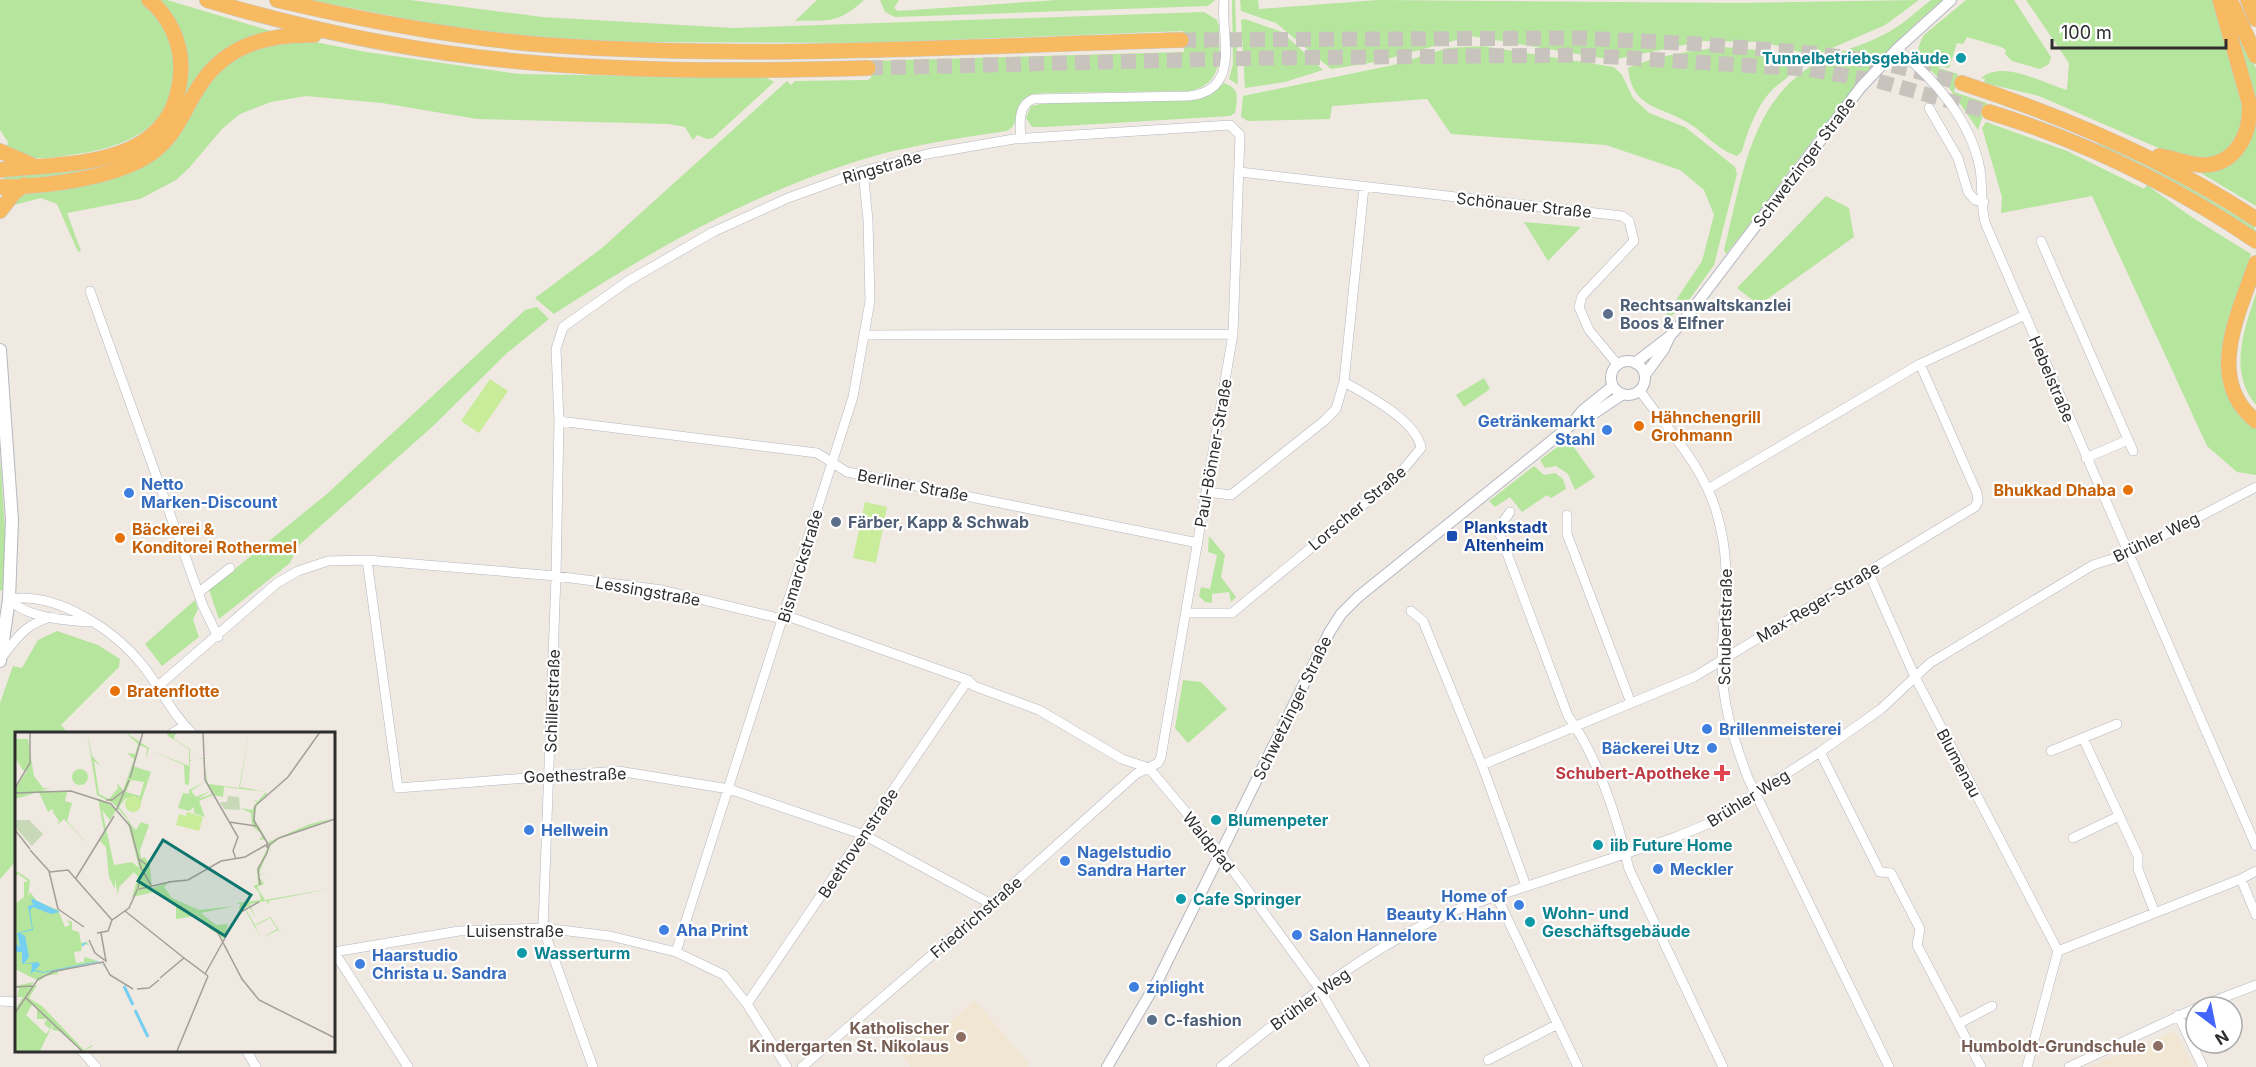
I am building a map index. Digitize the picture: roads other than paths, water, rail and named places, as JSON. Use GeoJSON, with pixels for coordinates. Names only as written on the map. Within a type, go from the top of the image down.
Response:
{"type":"FeatureCollection","features":[{"type":"Feature","properties":{"kind":"highway"},"geometry":{"type":"LineString","coordinates":[[0,170],[106,159],[126,152],[147,139],[168,114],[180,76],[179,47],[169,23],[149,0]]}},
{"type":"Feature","properties":{"kind":"highway"},"geometry":{"type":"LineString","coordinates":[[207,0],[347,36],[486,57],[571,66],[677,70],[868,68]]}},
{"type":"Feature","properties":{"kind":"highway"},"geometry":{"type":"LineString","coordinates":[[278,0],[340,14],[475,37],[635,50],[751,51],[1181,40]]}},
{"type":"Feature","properties":{"kind":"highway"},"geometry":{"type":"LineString","coordinates":[[2143,154],[2198,165],[2213,164],[2233,153],[2247,134],[2250,118],[2249,102],[2220,0]]}},
{"type":"Feature","properties":{"kind":"highway"},"geometry":{"type":"LineString","coordinates":[[2230,0],[2256,56]]}},
{"type":"Feature","properties":{"kind":"highway"},"geometry":{"type":"LineString","coordinates":[[2248,0],[2256,19]]}},
{"type":"Feature","properties":{"kind":"highway"},"geometry":{"type":"LineString","coordinates":[[0,187],[101,175],[124,169],[155,151],[171,134],[196,91],[217,65],[246,44],[279,35],[347,36]]}},
{"type":"Feature","properties":{"kind":"highway"},"geometry":{"type":"LineString","coordinates":[[1962,83],[2066,119],[2143,154],[2256,219]]}},
{"type":"Feature","properties":{"kind":"highway"},"geometry":{"type":"LineString","coordinates":[[1989,112],[2041,129],[2114,161],[2177,193],[2256,241]]}},
{"type":"Feature","properties":{"kind":"highway"},"geometry":{"type":"LineString","coordinates":[[0,151],[38,167]]}},
{"type":"Feature","properties":{"kind":"highway"},"geometry":{"type":"LineString","coordinates":[[0,211],[14,193],[24,185]]}},
{"type":"Feature","properties":{"kind":"highway"},"geometry":{"type":"LineString","coordinates":[[2256,263],[2230,342],[2228,361],[2233,390],[2245,411],[2256,421]]}},
{"type":"Feature","properties":{"kind":"highway"},"geometry":{"type":"LineString","coordinates":[[2256,284],[2238,341],[2236,365],[2241,390],[2256,412]]}},
{"type":"Feature","properties":{"kind":"main road"},"geometry":{"type":"LineString","coordinates":[[0,350],[12,520],[9,598],[1,659]]}},
{"type":"Feature","properties":{"kind":"street"},"geometry":{"type":"LineString","coordinates":[[1021,139],[1022,110],[1024,104],[1033,99],[1189,96],[1198,95],[1212,88],[1225,68],[1224,0]]}},
{"type":"Feature","properties":{"kind":"street","name":"Schwetzinger Straße"},"geometry":{"type":"LineString","coordinates":[[1645,375],[1664,349],[1670,336],[1850,102],[1897,49],[1951,0]]}},
{"type":"Feature","properties":{"kind":"street","name":"Hebelstraße"},"geometry":{"type":"LineString","coordinates":[[1897,49],[1941,92],[1967,129],[1976,148],[1986,225],[2256,846]]}},
{"type":"Feature","properties":{"kind":"street"},"geometry":{"type":"LineString","coordinates":[[1929,108],[1958,158],[1968,192],[1975,200],[1984,202]]}},
{"type":"Feature","properties":{"kind":"street","name":"Ringstraße"},"geometry":{"type":"LineString","coordinates":[[563,327],[628,281],[705,237],[788,198],[863,171],[927,154],[1021,139],[1230,125],[1237,130]]}},
{"type":"Feature","properties":{"kind":"street","name":"Paul-Bönner-Straße"},"geometry":{"type":"LineString","coordinates":[[1149,768],[1158,763],[1161,757],[1208,492],[1233,334],[1240,172],[1240,135],[1237,130]]}},
{"type":"Feature","properties":{"kind":"street","name":"Bismarckstraße"},"geometry":{"type":"LineString","coordinates":[[676,952],[785,617],[853,398],[866,335],[870,278],[863,171]]}},
{"type":"Feature","properties":{"kind":"street","name":"Schönauer Straße"},"geometry":{"type":"LineString","coordinates":[[1240,172],[1622,216],[1629,221],[1634,241],[1582,296],[1579,308],[1589,330],[1618,365]]}},
{"type":"Feature","properties":{"kind":"street"},"geometry":{"type":"LineString","coordinates":[[1208,492],[1231,495],[1336,409],[1344,382],[1364,187]]}},
{"type":"Feature","properties":{"kind":"street"},"geometry":{"type":"LineString","coordinates":[[2041,242],[2133,451]]}},
{"type":"Feature","properties":{"kind":"street"},"geometry":{"type":"LineString","coordinates":[[90,291],[198,593],[218,637]]}},
{"type":"Feature","properties":{"kind":"street"},"geometry":{"type":"LineString","coordinates":[[1708,489],[1920,364],[2025,315]]}},
{"type":"Feature","properties":{"kind":"street","name":"Schillerstraße"},"geometry":{"type":"LineString","coordinates":[[563,327],[556,349],[559,421],[556,576],[543,928],[593,1067]]}},
{"type":"Feature","properties":{"kind":"street"},"geometry":{"type":"LineString","coordinates":[[866,335],[1233,334]]}},
{"type":"Feature","properties":{"kind":"street","name":"Schwetzinger Straße"},"geometry":{"type":"LineString","coordinates":[[1635,363],[1670,336]]}},
{"type":"Feature","properties":{"kind":"street"},"geometry":{"type":"LineString","coordinates":[[1625,362],[1635,363],[1645,375],[1644,385],[1640,390],[1623,394],[1613,386],[1612,372],[1618,365],[1625,362]]}},
{"type":"Feature","properties":{"kind":"street","name":"Max-Reger-Straße"},"geometry":{"type":"LineString","coordinates":[[1482,765],[1694,676],[1975,507],[1978,501],[1977,493],[1920,364]]}},
{"type":"Feature","properties":{"kind":"street","name":"Lorscher Straße"},"geometry":{"type":"LineString","coordinates":[[1186,613],[1232,613],[1397,477],[1418,455],[1420,448],[1416,434],[1367,394],[1344,382]]}},
{"type":"Feature","properties":{"kind":"street","name":"Schwetzinger Straße"},"geometry":{"type":"LineString","coordinates":[[1571,425],[1582,411],[1613,386]]}},
{"type":"Feature","properties":{"kind":"street","name":"Schubertstraße"},"geometry":{"type":"LineString","coordinates":[[1640,390],[1708,489],[1724,539],[1727,568],[1722,660],[1724,701],[1733,737],[1755,796],[1889,1067]]}},
{"type":"Feature","properties":{"kind":"street","name":"Schwetzinger Straße"},"geometry":{"type":"LineString","coordinates":[[1107,1067],[1158,980],[1329,633],[1341,614],[1358,597],[1490,488],[1571,425],[1590,416],[1623,394]]}},
{"type":"Feature","properties":{"kind":"street","name":"Berliner Straße"},"geometry":{"type":"LineString","coordinates":[[559,421],[817,453],[833,461],[847,472],[1198,543]]}},
{"type":"Feature","properties":{"kind":"street"},"geometry":{"type":"LineString","coordinates":[[2086,458],[2128,440]]}},
{"type":"Feature","properties":{"kind":"street","name":"Brühler Weg"},"geometry":{"type":"LineString","coordinates":[[1221,1067],[1319,988],[1428,923],[1526,886],[1626,854],[1710,823],[1755,796],[1881,709],[1930,663],[2093,565],[2128,554],[2256,487]]}},
{"type":"Feature","properties":{"kind":"street"},"geometry":{"type":"LineString","coordinates":[[1510,512],[1498,529],[1568,716],[1582,735],[1624,843],[1629,869],[1723,1067]]}},
{"type":"Feature","properties":{"kind":"street"},"geometry":{"type":"LineString","coordinates":[[1567,515],[1567,534],[1631,703]]}},
{"type":"Feature","properties":{"kind":"street","name":"Lessingstraße"},"geometry":{"type":"LineString","coordinates":[[157,687],[218,637],[277,583],[298,571],[328,561],[367,560],[556,576],[662,590],[778,618],[785,617],[968,681],[974,686],[1039,710],[1122,759],[1149,768]]}},
{"type":"Feature","properties":{"kind":"street","name":"Goethestraße"},"geometry":{"type":"LineString","coordinates":[[367,560],[398,788],[549,774],[618,771],[729,789],[864,835],[992,904]]}},
{"type":"Feature","properties":{"kind":"street"},"geometry":{"type":"LineString","coordinates":[[198,593],[230,568]]}},
{"type":"Feature","properties":{"kind":"street","name":"Blumenau"},"geometry":{"type":"LineString","coordinates":[[1868,571],[1915,677],[2058,951]]}},
{"type":"Feature","properties":{"kind":"street"},"geometry":{"type":"LineString","coordinates":[[9,598],[29,596],[66,608],[124,645],[190,732]]}},
{"type":"Feature","properties":{"kind":"street"},"geometry":{"type":"LineString","coordinates":[[9,598],[22,609],[54,617],[91,622]]}},
{"type":"Feature","properties":{"kind":"street"},"geometry":{"type":"LineString","coordinates":[[1411,612],[1422,621],[1482,765],[1526,886]]}},
{"type":"Feature","properties":{"kind":"street"},"geometry":{"type":"LineString","coordinates":[[1,659],[24,628],[36,621],[54,617]]}},
{"type":"Feature","properties":{"kind":"street","name":"Beethovenstraße"},"geometry":{"type":"LineString","coordinates":[[747,1004],[968,681]]}},
{"type":"Feature","properties":{"kind":"street"},"geometry":{"type":"LineString","coordinates":[[2050,751],[2117,724]]}},
{"type":"Feature","properties":{"kind":"street"},"geometry":{"type":"LineString","coordinates":[[174,732],[184,726]]}},
{"type":"Feature","properties":{"kind":"street"},"geometry":{"type":"LineString","coordinates":[[2083,738],[2138,856],[2138,869],[2155,913]]}},
{"type":"Feature","properties":{"kind":"street"},"geometry":{"type":"LineString","coordinates":[[1820,752],[1880,872],[1891,873],[1920,929],[1917,945],[1981,1067]]}},
{"type":"Feature","properties":{"kind":"street","name":"Waldpfad"},"geometry":{"type":"LineString","coordinates":[[1149,768],[1221,854],[1319,988],[1365,1067]]}},
{"type":"Feature","properties":{"kind":"street","name":"Friedrichstraße"},"geometry":{"type":"LineString","coordinates":[[802,1067],[992,904],[1136,774],[1149,768]]}},
{"type":"Feature","properties":{"kind":"street"},"geometry":{"type":"LineString","coordinates":[[2073,838],[2120,816]]}},
{"type":"Feature","properties":{"kind":"street"},"geometry":{"type":"LineString","coordinates":[[2027,1067],[2058,951],[2256,872]]}},
{"type":"Feature","properties":{"kind":"street"},"geometry":{"type":"LineString","coordinates":[[2241,879],[2256,915]]}},
{"type":"Feature","properties":{"kind":"street"},"geometry":{"type":"LineString","coordinates":[[1497,897],[1578,1067]]}},
{"type":"Feature","properties":{"kind":"street","name":"Luisenstraße"},"geometry":{"type":"LineString","coordinates":[[334,951],[403,938],[459,931],[543,928],[610,936],[676,952],[723,975],[747,1004],[787,1067]]}},
{"type":"Feature","properties":{"kind":"street"},"geometry":{"type":"LineString","coordinates":[[334,951],[408,1067]]}},
{"type":"Feature","properties":{"kind":"street"},"geometry":{"type":"LineString","coordinates":[[2231,995],[2256,985]]}},
{"type":"Feature","properties":{"kind":"street"},"geometry":{"type":"LineString","coordinates":[[0,1001],[15,1002]]}},
{"type":"Feature","properties":{"kind":"street"},"geometry":{"type":"LineString","coordinates":[[1958,1024],[1992,1006]]}},
{"type":"Feature","properties":{"kind":"street"},"geometry":{"type":"LineString","coordinates":[[2069,1067],[2184,1013]]}},
{"type":"Feature","properties":{"kind":"street"},"geometry":{"type":"LineString","coordinates":[[2178,1015],[2203,1067]]}},
{"type":"Feature","properties":{"kind":"street"},"geometry":{"type":"LineString","coordinates":[[1488,1060],[1558,1024]]}},
{"type":"Feature","properties":{"kind":"street"},"geometry":{"type":"LineString","coordinates":[[83,1052],[96,1067]]}},
{"type":"Feature","properties":{"kind":"street"},"geometry":{"type":"LineString","coordinates":[[247,1052],[256,1067]]}},
{"type":"Feature","properties":{"kind":"tunnel"},"geometry":{"type":"LineString","coordinates":[[1181,40],[1579,38],[1699,44],[1812,53],[1879,62],[1962,83]]}},
{"type":"Feature","properties":{"kind":"tunnel"},"geometry":{"type":"LineString","coordinates":[[868,68],[1264,58],[1581,55],[1806,69],[1878,81],[1989,112]]}},
{"type":"Feature","properties":{"kind":"place","name":"Tunnelbetriebsgebäude"},"geometry":{"type":"Point","coordinates":[1961,58]}},
{"type":"Feature","properties":{"kind":"place","name":"Rechtsanwaltskanzlei Boos & Elfner"},"geometry":{"type":"Point","coordinates":[1608,314]}},
{"type":"Feature","properties":{"kind":"place","name":"Hähnchengrill Grohmann"},"geometry":{"type":"Point","coordinates":[1639,426]}},
{"type":"Feature","properties":{"kind":"place","name":"Getränkemarkt Stahl"},"geometry":{"type":"Point","coordinates":[1607,430]}},
{"type":"Feature","properties":{"kind":"place","name":"Bhukkad Dhaba"},"geometry":{"type":"Point","coordinates":[2128,490]}},
{"type":"Feature","properties":{"kind":"place","name":"Netto Marken-Discount"},"geometry":{"type":"Point","coordinates":[129,493]}},
{"type":"Feature","properties":{"kind":"place","name":"Färber, Kapp & Schwab"},"geometry":{"type":"Point","coordinates":[836,522]}},
{"type":"Feature","properties":{"kind":"place","name":"Plankstadt Altenheim"},"geometry":{"type":"Point","coordinates":[1452,536]}},
{"type":"Feature","properties":{"kind":"place","name":"Bäckerei & Konditorei Rothermel"},"geometry":{"type":"Point","coordinates":[120,538]}},
{"type":"Feature","properties":{"kind":"place","name":"Bratenflotte"},"geometry":{"type":"Point","coordinates":[115,691]}},
{"type":"Feature","properties":{"kind":"place","name":"Brillenmeisterei"},"geometry":{"type":"Point","coordinates":[1707,729]}},
{"type":"Feature","properties":{"kind":"place","name":"Bäckerei Utz"},"geometry":{"type":"Point","coordinates":[1712,748]}},
{"type":"Feature","properties":{"kind":"place","name":"Schubert-Apotheke"},"geometry":{"type":"Point","coordinates":[1722,773]}},
{"type":"Feature","properties":{"kind":"place","name":"Blumenpeter"},"geometry":{"type":"Point","coordinates":[1216,820]}},
{"type":"Feature","properties":{"kind":"place","name":"Hellwein"},"geometry":{"type":"Point","coordinates":[529,830]}},
{"type":"Feature","properties":{"kind":"place","name":"iib Future Home"},"geometry":{"type":"Point","coordinates":[1598,845]}},
{"type":"Feature","properties":{"kind":"place","name":"Nagelstudio Sandra Harter"},"geometry":{"type":"Point","coordinates":[1065,861]}},
{"type":"Feature","properties":{"kind":"place","name":"Meckler"},"geometry":{"type":"Point","coordinates":[1658,869]}},
{"type":"Feature","properties":{"kind":"place","name":"Cafe Springer"},"geometry":{"type":"Point","coordinates":[1181,899]}},
{"type":"Feature","properties":{"kind":"place","name":"Home of Beauty K. Hahn"},"geometry":{"type":"Point","coordinates":[1519,905]}},
{"type":"Feature","properties":{"kind":"place","name":"Wohn- und Geschäftsgebäude"},"geometry":{"type":"Point","coordinates":[1530,922]}},
{"type":"Feature","properties":{"kind":"place","name":"Aha Print"},"geometry":{"type":"Point","coordinates":[664,930]}},
{"type":"Feature","properties":{"kind":"place","name":"Salon Hannelore"},"geometry":{"type":"Point","coordinates":[1297,935]}},
{"type":"Feature","properties":{"kind":"place","name":"Wasserturm"},"geometry":{"type":"Point","coordinates":[522,953]}},
{"type":"Feature","properties":{"kind":"place","name":"Haarstudio Christa u. Sandra"},"geometry":{"type":"Point","coordinates":[360,964]}},
{"type":"Feature","properties":{"kind":"place","name":"ziplight"},"geometry":{"type":"Point","coordinates":[1134,987]}},
{"type":"Feature","properties":{"kind":"place","name":"C-fashion"},"geometry":{"type":"Point","coordinates":[1152,1020]}},
{"type":"Feature","properties":{"kind":"place","name":"Katholischer Kindergarten St. Nikolaus"},"geometry":{"type":"Point","coordinates":[961,1037]}},
{"type":"Feature","properties":{"kind":"place","name":"Humboldt-Grundschule"},"geometry":{"type":"Point","coordinates":[2158,1046]}}]}
